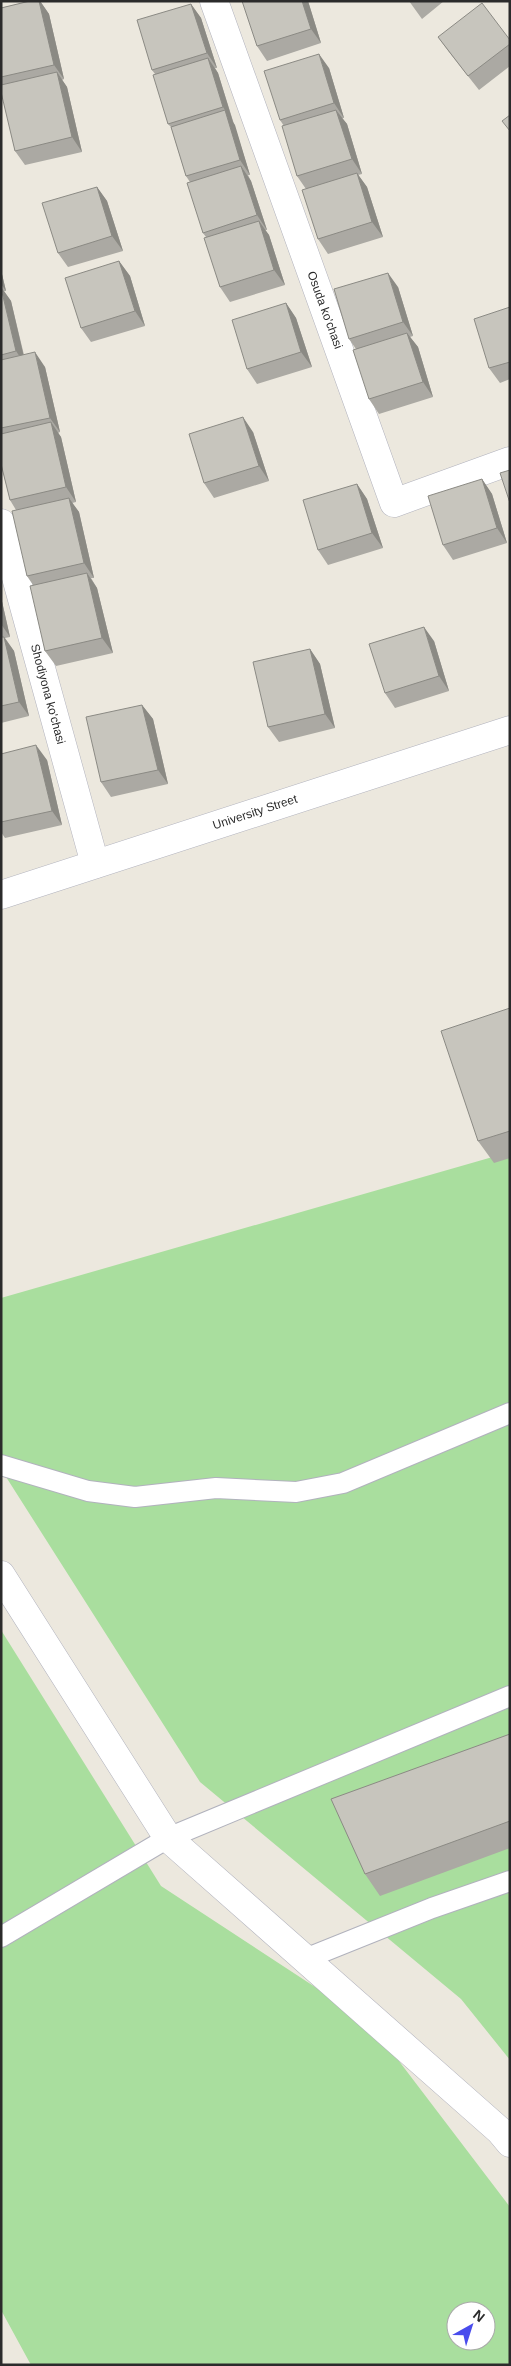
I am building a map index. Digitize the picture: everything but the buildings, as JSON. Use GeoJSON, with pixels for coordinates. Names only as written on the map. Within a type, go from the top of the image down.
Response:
{"type":"FeatureCollection","features":[{"type":"Feature","properties":{"kind":"street","name":"Osuda ko'chasi"},"geometry":{"type":"LineString","coordinates":[[214,1],[394,503],[510,461]]}},
{"type":"Feature","properties":{"kind":"street","name":"Shodiyona ko'chasi"},"geometry":{"type":"LineString","coordinates":[[1,524],[95,864]]}},
{"type":"Feature","properties":{"kind":"street","name":"University Street"},"geometry":{"type":"LineString","coordinates":[[1,895],[510,730]]}},
{"type":"Feature","properties":{"kind":"street"},"geometry":{"type":"LineString","coordinates":[[1,1576],[168,1838],[500,2131],[510,2144]]}},
{"type":"Feature","properties":{"kind":"lane"},"geometry":{"type":"LineString","coordinates":[[1,1465],[88,1491],[135,1497],[216,1488],[296,1492],[343,1483],[510,1413]]}},
{"type":"Feature","properties":{"kind":"lane"},"geometry":{"type":"LineString","coordinates":[[1,1937],[168,1838],[510,1696]]}},
{"type":"Feature","properties":{"kind":"lane"},"geometry":{"type":"LineString","coordinates":[[305,1959],[432,1908],[510,1881]]}},
{"type":"Feature","properties":{"kind":"green space"},"geometry":{"type":"Polygon","coordinates":[[[510,1152],[510,2060],[461,1999],[200,1782],[1,1469],[1,1298],[510,1152]]]}},
{"type":"Feature","properties":{"kind":"green space"},"geometry":{"type":"Polygon","coordinates":[[[1,1630],[161,1886],[370,2023],[510,2207],[510,2365],[31,2365],[1,2310],[1,1630]]]}}]}
